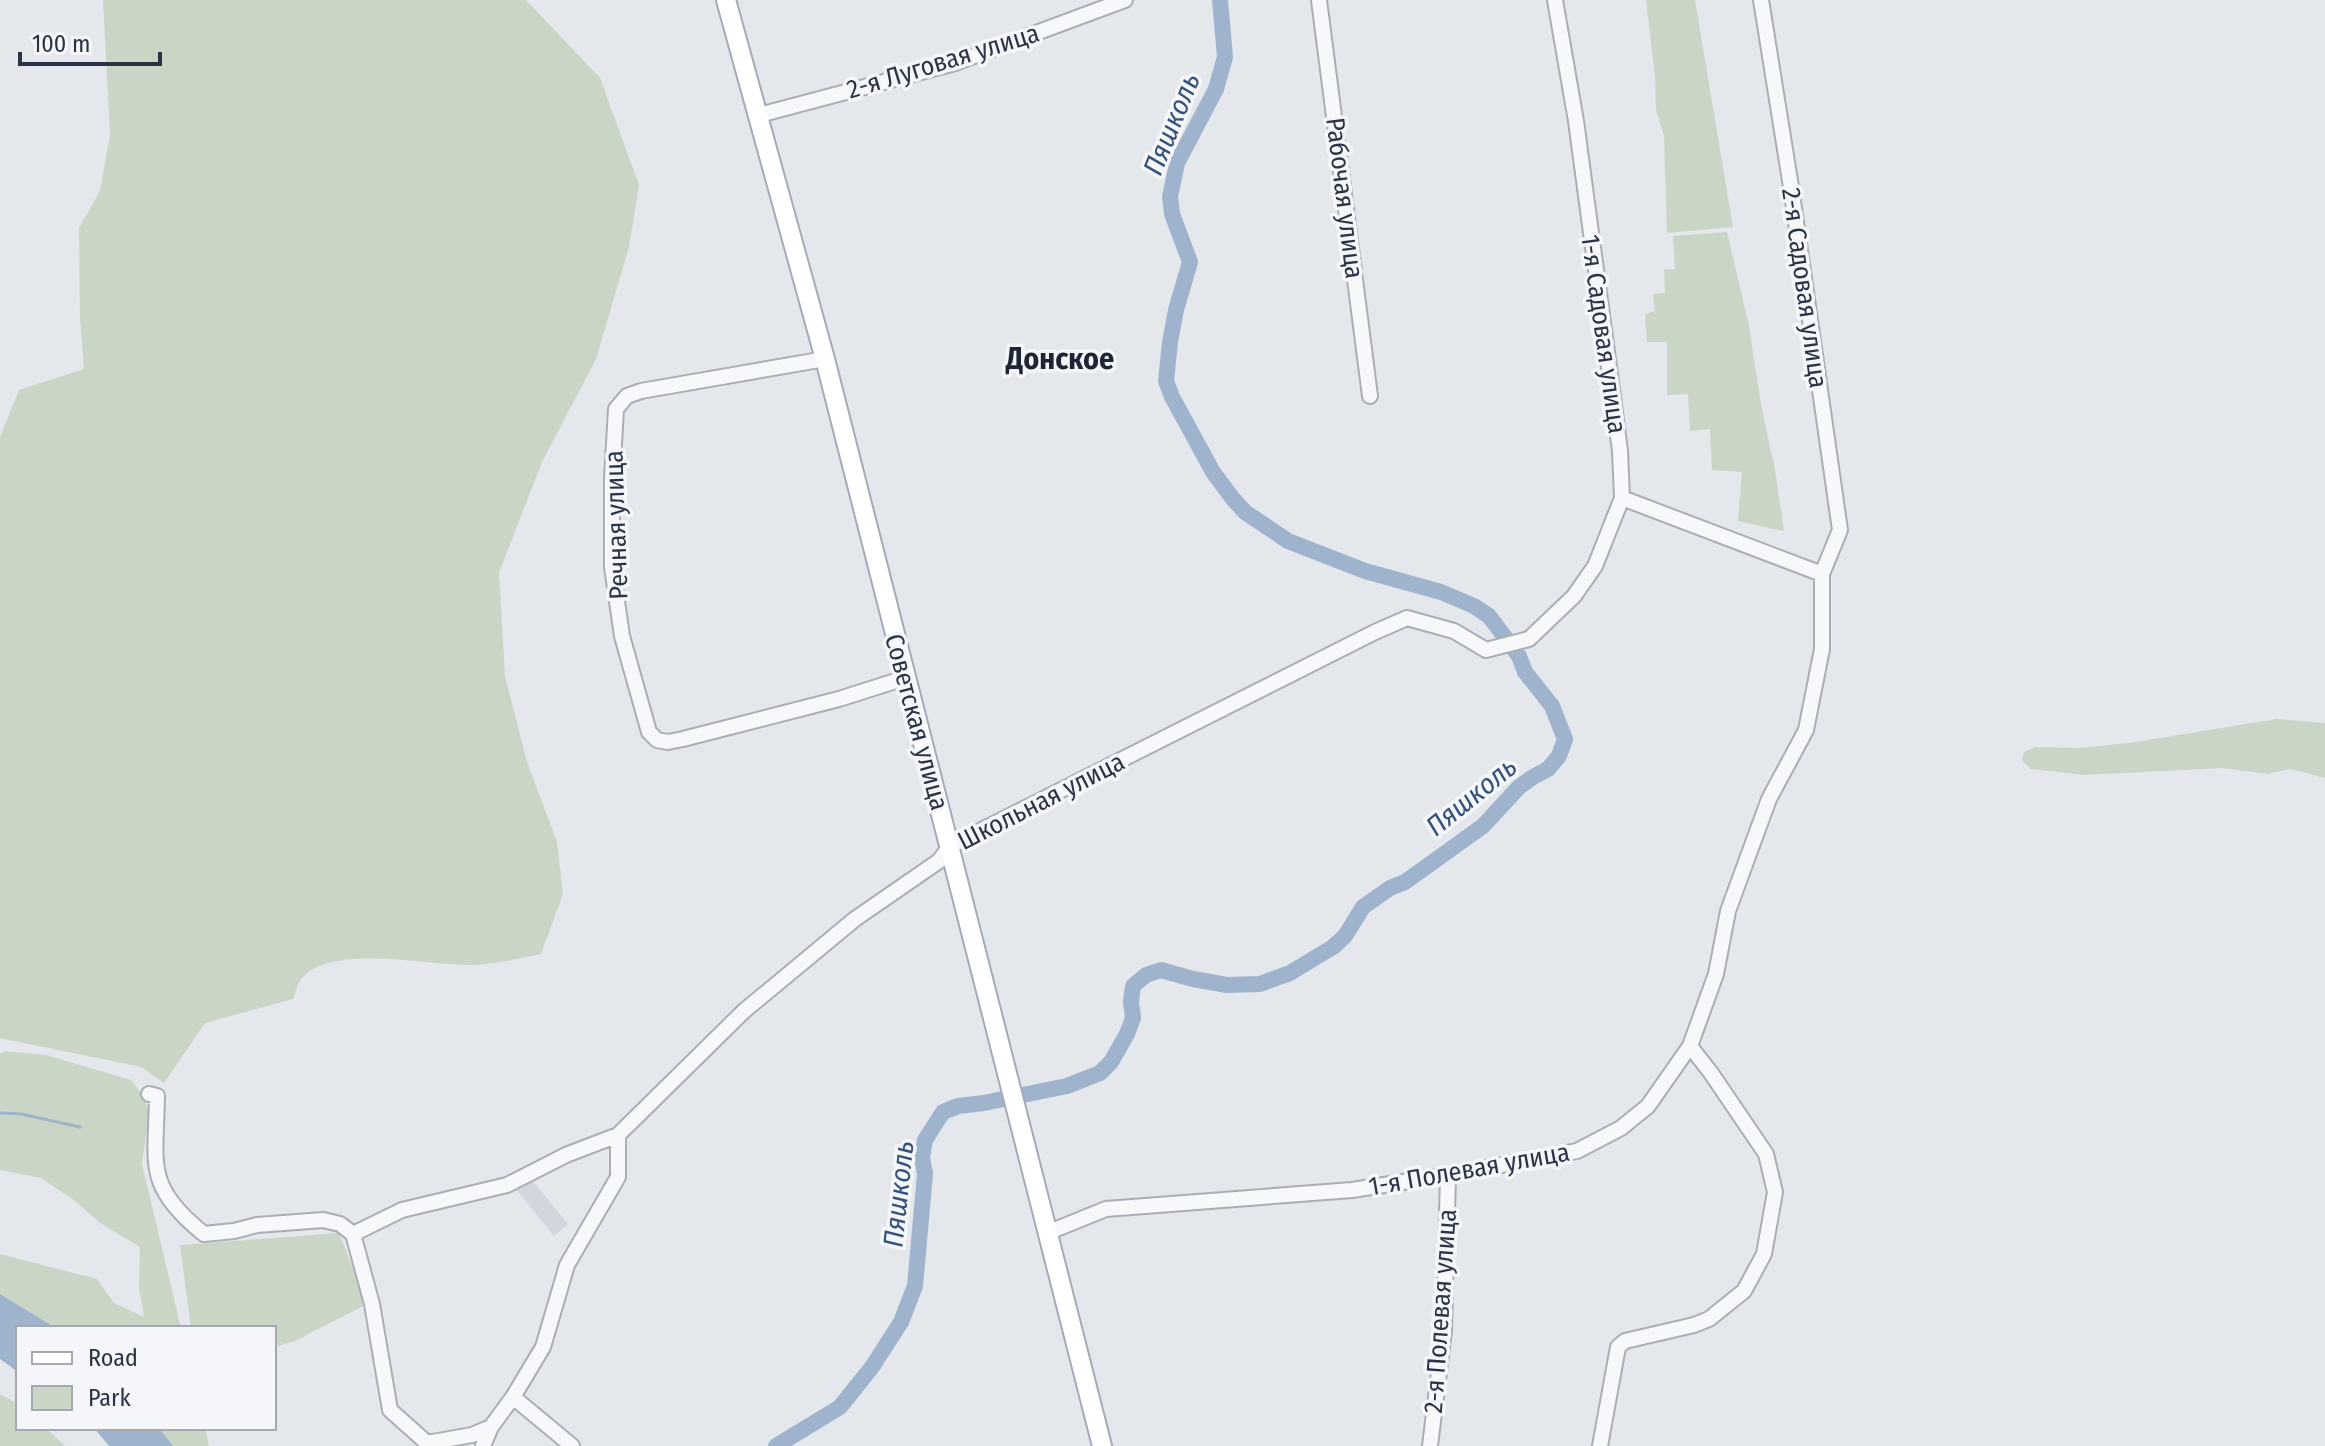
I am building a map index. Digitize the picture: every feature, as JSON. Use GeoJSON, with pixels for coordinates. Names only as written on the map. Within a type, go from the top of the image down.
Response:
{"type":"FeatureCollection","features":[{"type":"Feature","properties":{"kind":"main road","name":"Советская улица"},"geometry":{"type":"LineString","coordinates":[[726,0],[825,359],[1102,1446]]}},
{"type":"Feature","properties":{"kind":"street","name":"2-я Луговая улица"},"geometry":{"type":"LineString","coordinates":[[759,115],[955,63],[1125,0]]}},
{"type":"Feature","properties":{"kind":"street","name":"Рабочая улица"},"geometry":{"type":"LineString","coordinates":[[1319,0],[1370,396]]}},
{"type":"Feature","properties":{"kind":"street","name":"1-я Садовая улица"},"geometry":{"type":"LineString","coordinates":[[1486,650],[1529,639],[1574,596],[1595,566],[1622,498],[1617,424],[1576,121],[1555,0]]}},
{"type":"Feature","properties":{"kind":"street","name":"2-я Садовая улица"},"geometry":{"type":"LineString","coordinates":[[1761,0],[1840,530],[1822,574]]}},
{"type":"Feature","properties":{"kind":"street","name":"Речная улица"},"geometry":{"type":"LineString","coordinates":[[825,359],[641,391],[627,396],[616,409],[612,567],[622,636],[649,732],[657,740],[668,742],[839,699],[905,678]]}},
{"type":"Feature","properties":{"kind":"street"},"geometry":{"type":"LineString","coordinates":[[1622,498],[1822,574]]}},
{"type":"Feature","properties":{"kind":"street","name":"1-я Полевая улица"},"geometry":{"type":"LineString","coordinates":[[1049,1232],[1106,1209],[1352,1190],[1577,1151],[1621,1128],[1648,1106],[1690,1046],[1716,974],[1728,911],[1769,799],[1806,730],[1822,649],[1822,574]]}},
{"type":"Feature","properties":{"kind":"street","name":"Школьная улица"},"geometry":{"type":"LineString","coordinates":[[353,1234],[402,1210],[507,1185],[566,1155],[618,1135],[744,1011],[855,919],[939,861],[950,846],[1407,618],[1454,631],[1486,650]]}},
{"type":"Feature","properties":{"kind":"street"},"geometry":{"type":"LineString","coordinates":[[1600,1446],[1618,1347],[1625,1341],[1709,1319],[1744,1291],[1764,1254],[1775,1192],[1766,1154],[1690,1046]]}},
{"type":"Feature","properties":{"kind":"street"},"geometry":{"type":"LineString","coordinates":[[149,1094],[157,1096],[154,1155],[159,1184],[179,1214],[204,1234],[257,1225],[323,1220],[340,1224],[353,1234],[372,1304],[390,1410],[427,1443],[472,1435],[491,1427]]}},
{"type":"Feature","properties":{"kind":"street"},"geometry":{"type":"LineString","coordinates":[[483,1446],[491,1427],[543,1347],[567,1265],[618,1177],[618,1135]]}},
{"type":"Feature","properties":{"kind":"street","name":"2-я Полевая улица"},"geometry":{"type":"LineString","coordinates":[[1430,1446],[1444,1331],[1448,1175]]}},
{"type":"Feature","properties":{"kind":"street"},"geometry":{"type":"LineString","coordinates":[[513,1397],[572,1446]]}},
{"type":"Feature","properties":{"kind":"shaded area"},"geometry":{"type":"Polygon","coordinates":[[[530,1178],[568,1224],[554,1236],[516,1189],[530,1178]]]}},
{"type":"Feature","properties":{"kind":"green space"},"geometry":{"type":"Polygon","coordinates":[[[103,0],[526,0],[600,78],[639,185],[629,247],[596,359],[542,462],[499,573],[505,676],[527,762],[557,842],[563,894],[541,954],[474,965],[381,959],[332,962],[313,969],[300,981],[293,999],[205,1023],[164,1083],[141,1067],[0,1038],[0,437],[19,390],[84,369],[79,228],[100,191],[110,135],[103,0]]]}},
{"type":"Feature","properties":{"kind":"green space"},"geometry":{"type":"Polygon","coordinates":[[[1646,0],[1695,0],[1733,227],[1667,233],[1664,136],[1656,110],[1646,0]]]}},
{"type":"Feature","properties":{"kind":"green space"},"geometry":{"type":"Polygon","coordinates":[[[1727,232],[1749,326],[1784,531],[1738,521],[1742,472],[1712,470],[1710,429],[1690,431],[1688,394],[1667,395],[1667,342],[1647,342],[1645,314],[1655,311],[1653,294],[1665,293],[1664,270],[1675,269],[1673,236],[1727,232]]]}},
{"type":"Feature","properties":{"kind":"green space"},"geometry":{"type":"Polygon","coordinates":[[[2277,719],[2325,723],[2325,778],[2290,769],[2268,774],[2223,768],[2084,775],[2031,769],[2022,760],[2024,752],[2035,747],[2079,748],[2129,743],[2277,719]]]}},
{"type":"Feature","properties":{"kind":"green space"},"geometry":{"type":"Polygon","coordinates":[[[5,1051],[46,1055],[131,1080],[144,1097],[149,1113],[142,1164],[181,1326],[53,1326],[0,1294],[0,1254],[97,1279],[114,1303],[144,1317],[139,1288],[140,1247],[100,1223],[41,1178],[0,1170],[0,1054],[5,1051]]]}},
{"type":"Feature","properties":{"kind":"green space"},"geometry":{"type":"Polygon","coordinates":[[[339,1233],[367,1304],[295,1341],[276,1346],[276,1326],[191,1326],[180,1245],[339,1233]]]}},
{"type":"Feature","properties":{"kind":"green space"},"geometry":{"type":"Polygon","coordinates":[[[0,1394],[16,1403],[16,1430],[48,1430],[65,1446],[0,1446],[0,1394]]]}},
{"type":"Feature","properties":{"kind":"green space"},"geometry":{"type":"Polygon","coordinates":[[[161,1430],[205,1430],[209,1446],[173,1446],[161,1430]]]}},
{"type":"Feature","properties":{"kind":"water"},"geometry":{"type":"Polygon","coordinates":[[[0,1294],[53,1326],[16,1326],[16,1371],[0,1359],[0,1294]]]}},
{"type":"Feature","properties":{"kind":"water"},"geometry":{"type":"Polygon","coordinates":[[[96,1430],[161,1430],[173,1446],[109,1446],[96,1430]]]}},
{"type":"Feature","properties":{"kind":"waterway","name":"Пяшколь"},"geometry":{"type":"LineString","coordinates":[[776,1446],[840,1407],[872,1367],[901,1322],[915,1286],[925,1140],[943,1112],[958,1106],[1067,1086],[1100,1073],[1111,1062],[1127,1034],[1133,1018],[1133,986],[1146,975],[1161,970],[1227,985],[1260,984],[1290,973],[1333,947],[1345,936],[1363,907],[1390,888],[1405,882],[1483,826],[1519,787],[1548,769],[1559,756],[1565,739],[1552,706],[1525,672],[1519,656],[1489,616],[1441,592],[1365,571],[1288,541],[1245,512],[1213,472],[1172,397],[1166,381],[1170,342],[1190,262],[1172,214],[1170,197],[1177,163],[1216,89],[1225,57],[1220,0]]}},
{"type":"Feature","properties":{"kind":"waterway"},"geometry":{"type":"LineString","coordinates":[[0,1113],[21,1114],[80,1127]]}},
{"type":"Feature","properties":{"kind":"district","name":"Донское"},"geometry":{"type":"Point","coordinates":[1060,359]}}]}
